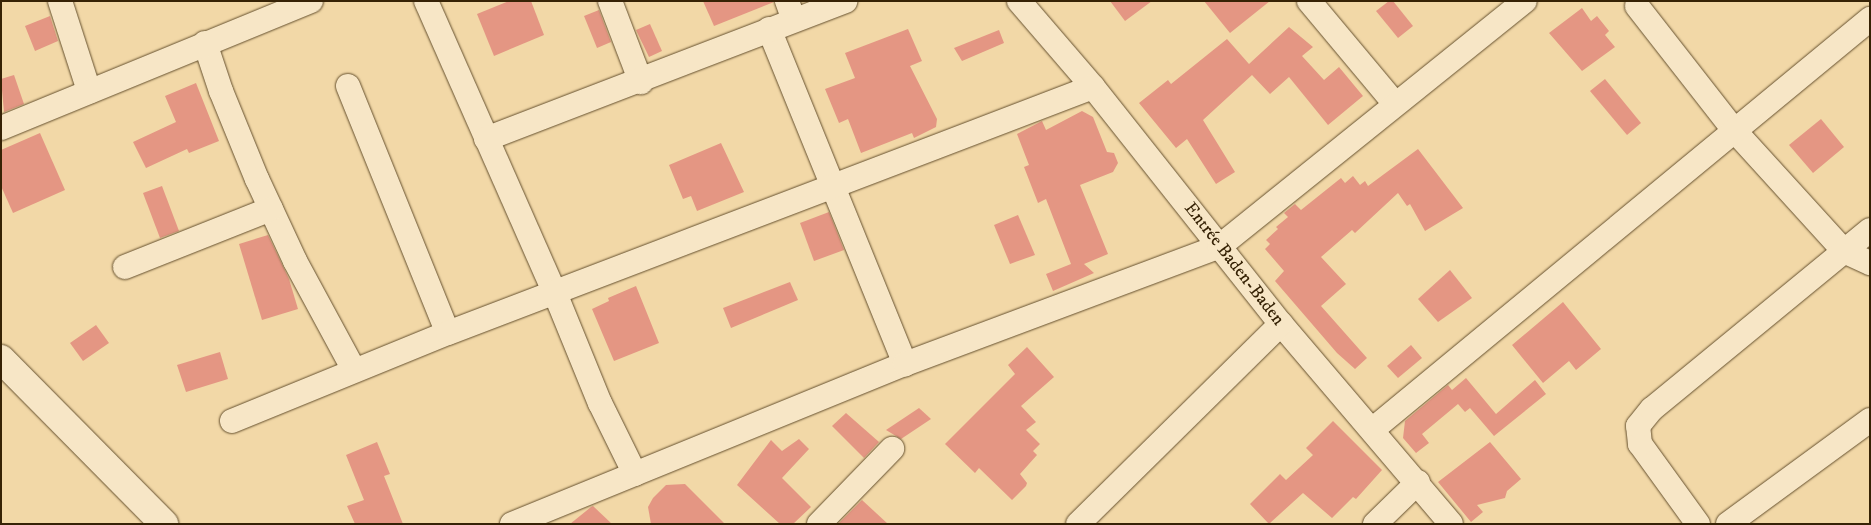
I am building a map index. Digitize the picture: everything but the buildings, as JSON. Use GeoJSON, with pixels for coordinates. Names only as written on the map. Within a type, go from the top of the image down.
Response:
{"type":"FeatureCollection","features":[{"type":"Feature","properties":{"kind":"main road"},"geometry":{"type":"LineString","coordinates":[[1,359],[164,524]]}},
{"type":"Feature","properties":{"kind":"street"},"geometry":{"type":"LineString","coordinates":[[60,1],[89,91]]}},
{"type":"Feature","properties":{"kind":"street"},"geometry":{"type":"LineString","coordinates":[[1,128],[311,1]]}},
{"type":"Feature","properties":{"kind":"street"},"geometry":{"type":"LineString","coordinates":[[426,1],[555,293],[600,403],[635,474]]}},
{"type":"Feature","properties":{"kind":"street"},"geometry":{"type":"LineString","coordinates":[[610,1],[640,82]]}},
{"type":"Feature","properties":{"kind":"street"},"geometry":{"type":"LineString","coordinates":[[486,139],[640,82],[769,29],[790,11],[845,1]]}},
{"type":"Feature","properties":{"kind":"street","name":"Entrée Baden-Baden"},"geometry":{"type":"LineString","coordinates":[[1019,1],[1093,87],[1281,324],[1418,482],[1451,524]]}},
{"type":"Feature","properties":{"kind":"street"},"geometry":{"type":"LineString","coordinates":[[1309,1],[1395,104]]}},
{"type":"Feature","properties":{"kind":"street"},"geometry":{"type":"LineString","coordinates":[[512,524],[905,364],[1220,246],[1525,1]]}},
{"type":"Feature","properties":{"kind":"street"},"geometry":{"type":"LineString","coordinates":[[1637,6],[1733,129],[1844,251],[1870,263]]}},
{"type":"Feature","properties":{"kind":"street"},"geometry":{"type":"LineString","coordinates":[[1372,430],[1733,129],[1870,19]]}},
{"type":"Feature","properties":{"kind":"street"},"geometry":{"type":"LineString","coordinates":[[769,29],[905,364]]}},
{"type":"Feature","properties":{"kind":"street"},"geometry":{"type":"LineString","coordinates":[[205,43],[221,91],[271,209],[354,370]]}},
{"type":"Feature","properties":{"kind":"street"},"geometry":{"type":"LineString","coordinates":[[348,86],[448,333]]}},
{"type":"Feature","properties":{"kind":"street"},"geometry":{"type":"LineString","coordinates":[[232,421],[448,333],[1093,87]]}},
{"type":"Feature","properties":{"kind":"street"},"geometry":{"type":"LineString","coordinates":[[125,267],[271,209]]}},
{"type":"Feature","properties":{"kind":"street"},"geometry":{"type":"LineString","coordinates":[[1698,524],[1640,444],[1638,426],[1652,409],[1870,230]]}},
{"type":"Feature","properties":{"kind":"street"},"geometry":{"type":"LineString","coordinates":[[1078,524],[1281,324]]}},
{"type":"Feature","properties":{"kind":"street"},"geometry":{"type":"LineString","coordinates":[[1728,524],[1870,420]]}},
{"type":"Feature","properties":{"kind":"street"},"geometry":{"type":"LineString","coordinates":[[819,524],[892,449]]}},
{"type":"Feature","properties":{"kind":"street"},"geometry":{"type":"LineString","coordinates":[[1375,524],[1418,482]]}}]}
